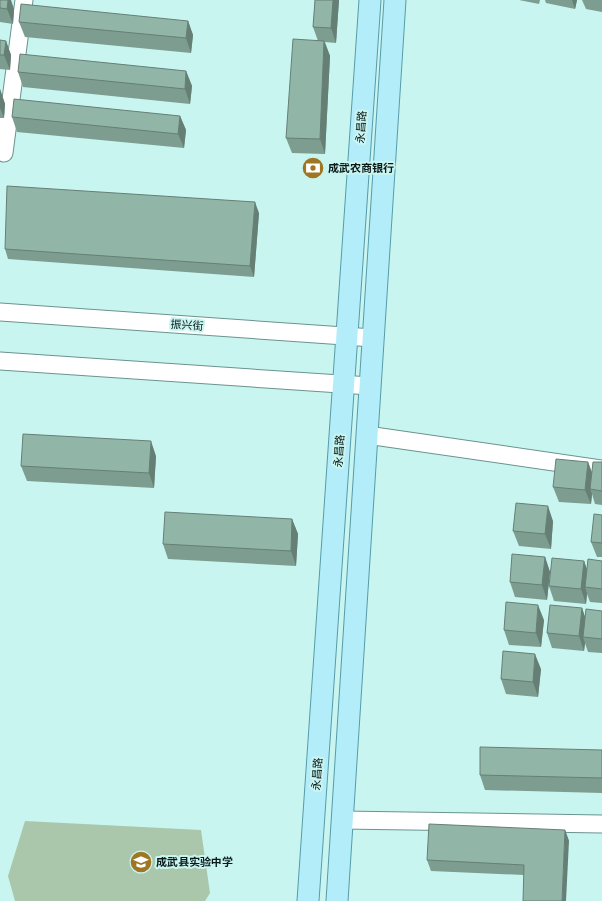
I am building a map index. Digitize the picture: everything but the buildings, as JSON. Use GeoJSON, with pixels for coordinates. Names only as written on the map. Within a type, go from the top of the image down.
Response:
{"type":"FeatureCollection","features":[{"type":"Feature","properties":{"kind":"main road","name":"永昌路"},"geometry":{"type":"LineString","coordinates":[[308,901],[370,0]]}},
{"type":"Feature","properties":{"kind":"main road"},"geometry":{"type":"LineString","coordinates":[[337,901],[395,0]]}},
{"type":"Feature","properties":{"kind":"street"},"geometry":{"type":"LineString","coordinates":[[4,153],[24,0]]}},
{"type":"Feature","properties":{"kind":"street","name":"振兴街"},"geometry":{"type":"LineString","coordinates":[[0,312],[374,338]]}},
{"type":"Feature","properties":{"kind":"street"},"geometry":{"type":"LineString","coordinates":[[0,361],[370,386]]}},
{"type":"Feature","properties":{"kind":"street"},"geometry":{"type":"LineString","coordinates":[[367,435],[602,469]]}},
{"type":"Feature","properties":{"kind":"street"},"geometry":{"type":"LineString","coordinates":[[342,820],[602,824]]}},
{"type":"Feature","properties":{"kind":"green space","name":"成武县实验中学"},"geometry":{"type":"Polygon","coordinates":[[[25,821],[201,830],[210,893],[205,901],[15,901],[8,876],[25,821]]]}},
{"type":"Feature","properties":{"kind":"place","name":"成武农商银行"},"geometry":{"type":"Point","coordinates":[313,168]}},
{"type":"Feature","properties":{"kind":"place","name":"成武县实验中学"},"geometry":{"type":"Point","coordinates":[141,862]}}]}
